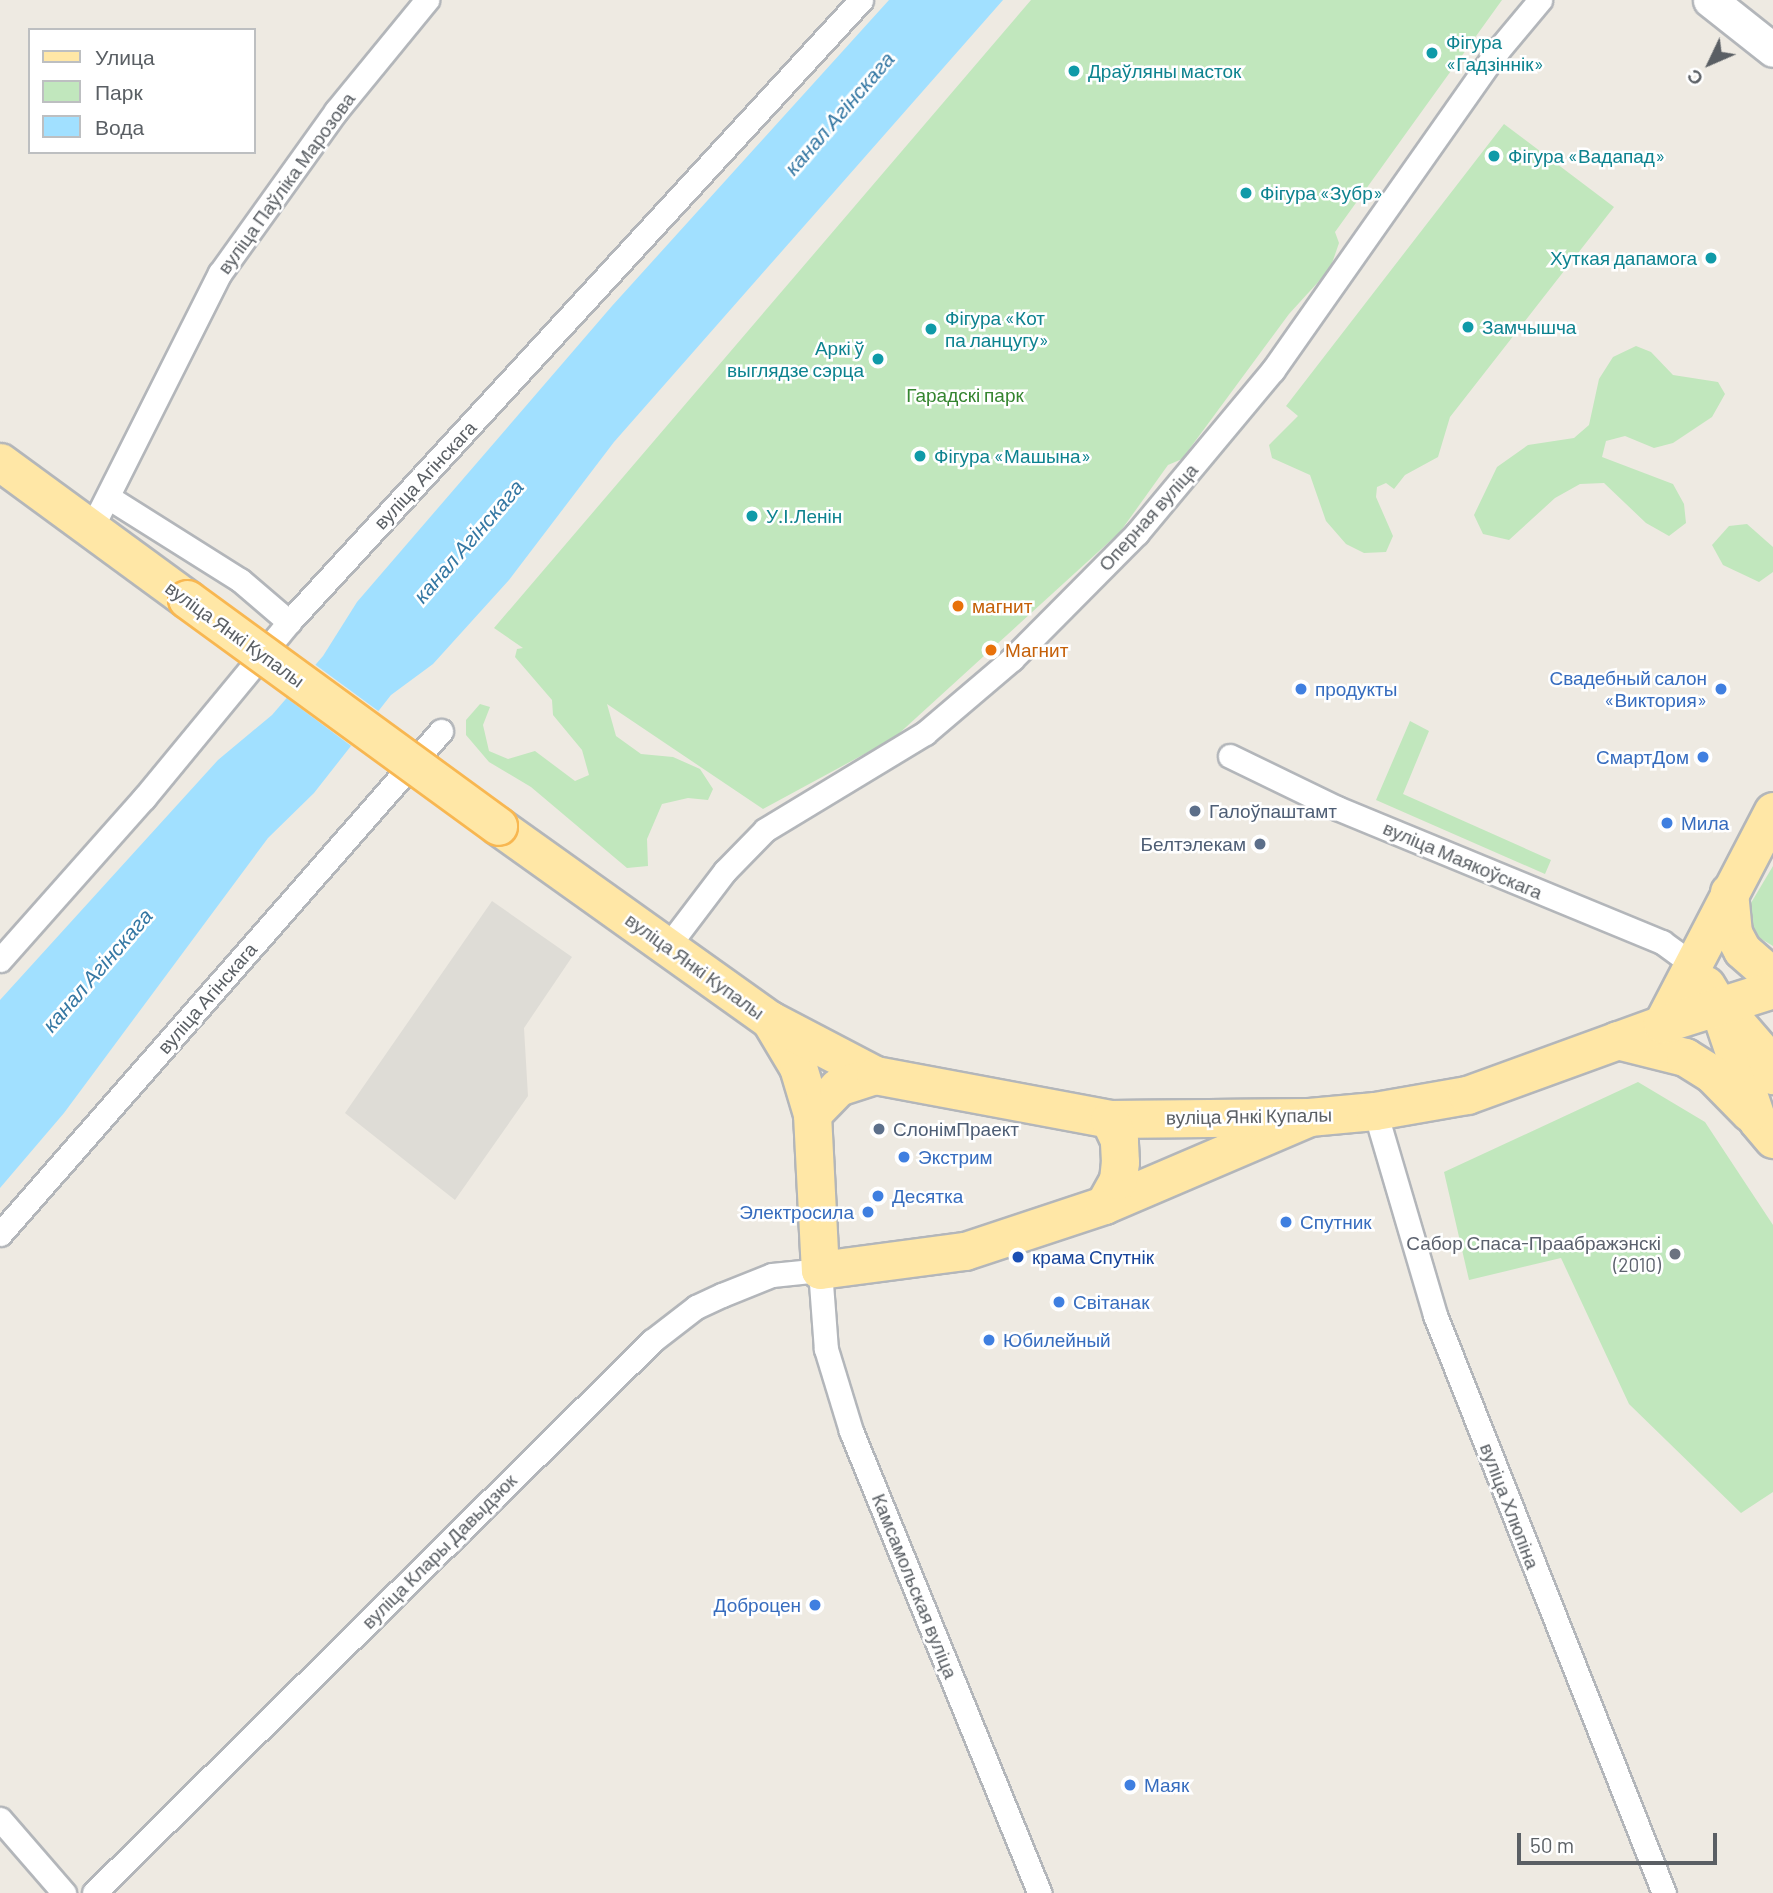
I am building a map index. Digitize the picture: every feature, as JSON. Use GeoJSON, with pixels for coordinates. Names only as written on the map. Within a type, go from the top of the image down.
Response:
{"type":"FeatureCollection","features":[{"type":"Feature","properties":{"kind":"main road"},"geometry":{"type":"LineString","coordinates":[[1710,0],[1773,50]]}},
{"type":"Feature","properties":{"kind":"main road","name":"вуліца Янкі Купалы"},"geometry":{"type":"LineString","coordinates":[[0,462],[498,826],[770,1020],[798,1067],[812,1114],[838,1087],[874,1075],[1109,1119],[1309,1117],[1375,1111],[1467,1095],[1662,1024],[1773,989]]}},
{"type":"Feature","properties":{"kind":"main road"},"geometry":{"type":"LineString","coordinates":[[1662,1024],[1695,966],[1729,892],[1773,811]]}},
{"type":"Feature","properties":{"kind":"main road"},"geometry":{"type":"LineString","coordinates":[[1729,892],[1733,933],[1742,950],[1773,977]]}},
{"type":"Feature","properties":{"kind":"main road"},"geometry":{"type":"LineString","coordinates":[[1695,966],[1718,1005],[1765,1130]]}},
{"type":"Feature","properties":{"kind":"main road"},"geometry":{"type":"LineString","coordinates":[[1718,1005],[1742,1025],[1773,1075]]}},
{"type":"Feature","properties":{"kind":"main road"},"geometry":{"type":"LineString","coordinates":[[770,1020],[874,1075]]}},
{"type":"Feature","properties":{"kind":"main road"},"geometry":{"type":"LineString","coordinates":[[1617,1040],[1685,1057],[1712,1074],[1765,1130]]}},
{"type":"Feature","properties":{"kind":"main road"},"geometry":{"type":"LineString","coordinates":[[812,1114],[820,1270],[965,1251],[1104,1205],[1309,1117]]}},
{"type":"Feature","properties":{"kind":"main road"},"geometry":{"type":"LineString","coordinates":[[1104,1205],[1118,1180],[1120,1162],[1119,1140],[1109,1119]]}},
{"type":"Feature","properties":{"kind":"street","name":"вуліца Паўліка Марозова"},"geometry":{"type":"LineString","coordinates":[[91,529],[220,273],[344,101],[426,0]]}},
{"type":"Feature","properties":{"kind":"street","name":"вуліца Агінскага"},"geometry":{"type":"LineString","coordinates":[[0,960],[144,798],[289,622],[861,0]]}},
{"type":"Feature","properties":{"kind":"street","name":"Оперная вуліца"},"geometry":{"type":"LineString","coordinates":[[668,946],[725,871],[765,830],[925,733],[1012,659],[1137,533],[1273,370],[1499,49],[1540,0]]}},
{"type":"Feature","properties":{"kind":"street"},"geometry":{"type":"LineString","coordinates":[[108,497],[240,580],[289,622]]}},
{"type":"Feature","properties":{"kind":"street","name":"вуліца Агінскага"},"geometry":{"type":"LineString","coordinates":[[0,1234],[441,730]]}},
{"type":"Feature","properties":{"kind":"street","name":"вуліца Маякоўскага"},"geometry":{"type":"LineString","coordinates":[[1230,756],[1336,808],[1662,942],[1695,966]]}},
{"type":"Feature","properties":{"kind":"street","name":"вуліца Хлюпіна"},"geometry":{"type":"LineString","coordinates":[[1375,1111],[1435,1315],[1664,1893]]}},
{"type":"Feature","properties":{"kind":"street","name":"вуліца Клары Давыдзюк"},"geometry":{"type":"LineString","coordinates":[[94,1893],[652,1341],[696,1307],[722,1295],[772,1275],[820,1270]]}},
{"type":"Feature","properties":{"kind":"street","name":"Камсамольская вуліца"},"geometry":{"type":"LineString","coordinates":[[820,1270],[826,1349],[851,1431],[1040,1893]]}},
{"type":"Feature","properties":{"kind":"street"},"geometry":{"type":"LineString","coordinates":[[0,1819],[53,1889]]}},
{"type":"Feature","properties":{"kind":"shaded area"},"geometry":{"type":"Polygon","coordinates":[[[492,901],[572,957],[524,1028],[528,1096],[455,1200],[345,1113],[492,901]]]}},
{"type":"Feature","properties":{"kind":"green space","name":"Гарадскі парк"},"geometry":{"type":"Polygon","coordinates":[[[1031,0],[1502,0],[1335,232],[1339,243],[1330,269],[1289,314],[1182,459],[1168,465],[1120,532],[894,738],[763,809],[607,704],[616,736],[641,754],[673,757],[700,769],[713,789],[708,800],[688,798],[662,804],[647,839],[648,866],[627,868],[531,787],[489,762],[466,735],[466,720],[480,704],[490,707],[483,725],[489,751],[508,759],[535,751],[575,781],[589,775],[582,750],[553,715],[552,700],[515,657],[517,649],[523,648],[494,628],[1031,0]]]}},
{"type":"Feature","properties":{"kind":"green space"},"geometry":{"type":"Polygon","coordinates":[[[1504,124],[1614,207],[1450,417],[1438,457],[1405,475],[1394,489],[1386,483],[1377,487],[1376,497],[1393,536],[1386,552],[1364,553],[1346,544],[1326,521],[1310,475],[1272,458],[1269,445],[1298,416],[1286,406],[1504,124]]]}},
{"type":"Feature","properties":{"kind":"green space"},"geometry":{"type":"Polygon","coordinates":[[[1636,346],[1651,352],[1673,375],[1718,382],[1725,394],[1712,417],[1673,443],[1654,448],[1625,436],[1606,441],[1602,457],[1673,484],[1684,504],[1686,523],[1669,536],[1646,523],[1604,483],[1580,484],[1555,498],[1509,540],[1483,534],[1474,515],[1497,467],[1528,445],[1574,438],[1589,425],[1599,379],[1613,357],[1636,346]]]}},
{"type":"Feature","properties":{"kind":"green space"},"geometry":{"type":"Polygon","coordinates":[[[1747,524],[1773,547],[1773,572],[1759,582],[1723,565],[1712,545],[1729,526],[1747,524]]]}},
{"type":"Feature","properties":{"kind":"green space"},"geometry":{"type":"Polygon","coordinates":[[[1410,721],[1429,731],[1403,794],[1551,860],[1545,874],[1376,800],[1410,721]]]}},
{"type":"Feature","properties":{"kind":"green space"},"geometry":{"type":"Polygon","coordinates":[[[1773,866],[1773,946],[1758,937],[1745,913],[1773,866]]]}},
{"type":"Feature","properties":{"kind":"green space"},"geometry":{"type":"Polygon","coordinates":[[[1638,1082],[1705,1122],[1773,1225],[1773,1492],[1741,1513],[1629,1404],[1561,1258],[1469,1280],[1444,1172],[1638,1082]]]}},
{"type":"Feature","properties":{"kind":"water","name":"канал Агінскага"},"geometry":{"type":"Polygon","coordinates":[[[889,0],[1003,0],[614,442],[509,580],[433,664],[391,695],[314,793],[268,838],[64,1113],[0,1188],[0,1000],[218,760],[272,715],[323,656],[357,602],[612,306],[889,0]]]}},
{"type":"Feature","properties":{"kind":"pier"},"geometry":{"type":"Polygon","coordinates":[[[313,663],[381,713],[354,748],[284,696],[313,663]]]}},
{"type":"Feature","properties":{"kind":"place","name":"Фігура «Гадзіннік»"},"geometry":{"type":"Point","coordinates":[1432,53]}},
{"type":"Feature","properties":{"kind":"place","name":"Драўляны масток"},"geometry":{"type":"Point","coordinates":[1074,71]}},
{"type":"Feature","properties":{"kind":"place","name":"Фігура «Вадапад»"},"geometry":{"type":"Point","coordinates":[1494,156]}},
{"type":"Feature","properties":{"kind":"place","name":"Фігура «Зубр»"},"geometry":{"type":"Point","coordinates":[1246,193]}},
{"type":"Feature","properties":{"kind":"place","name":"Хуткая дапамога"},"geometry":{"type":"Point","coordinates":[1711,258]}},
{"type":"Feature","properties":{"kind":"place","name":"Замчышча"},"geometry":{"type":"Point","coordinates":[1468,327]}},
{"type":"Feature","properties":{"kind":"place","name":"Фігура «Кот па ланцугу»"},"geometry":{"type":"Point","coordinates":[931,329]}},
{"type":"Feature","properties":{"kind":"place","name":"Аркі ў выглядзе сэрца"},"geometry":{"type":"Point","coordinates":[878,359]}},
{"type":"Feature","properties":{"kind":"place","name":"Фігура «Машына»"},"geometry":{"type":"Point","coordinates":[920,456]}},
{"type":"Feature","properties":{"kind":"place","name":"У.І.Ленін"},"geometry":{"type":"Point","coordinates":[752,516]}},
{"type":"Feature","properties":{"kind":"place","name":"магнит"},"geometry":{"type":"Point","coordinates":[958,606]}},
{"type":"Feature","properties":{"kind":"place","name":"Магнит"},"geometry":{"type":"Point","coordinates":[991,650]}},
{"type":"Feature","properties":{"kind":"place","name":"продукты"},"geometry":{"type":"Point","coordinates":[1301,689]}},
{"type":"Feature","properties":{"kind":"place","name":"Свадебный салон «Виктория»"},"geometry":{"type":"Point","coordinates":[1721,689]}},
{"type":"Feature","properties":{"kind":"place","name":"СмартДом"},"geometry":{"type":"Point","coordinates":[1703,757]}},
{"type":"Feature","properties":{"kind":"place","name":"Галоўпаштамт"},"geometry":{"type":"Point","coordinates":[1195,811]}},
{"type":"Feature","properties":{"kind":"place","name":"Мила"},"geometry":{"type":"Point","coordinates":[1667,823]}},
{"type":"Feature","properties":{"kind":"place","name":"Белтэлекам"},"geometry":{"type":"Point","coordinates":[1260,844]}},
{"type":"Feature","properties":{"kind":"place","name":"СлонімПраект"},"geometry":{"type":"Point","coordinates":[879,1129]}},
{"type":"Feature","properties":{"kind":"place","name":"Экстрим"},"geometry":{"type":"Point","coordinates":[904,1157]}},
{"type":"Feature","properties":{"kind":"place","name":"Десятка"},"geometry":{"type":"Point","coordinates":[878,1196]}},
{"type":"Feature","properties":{"kind":"place","name":"Электросила"},"geometry":{"type":"Point","coordinates":[868,1212]}},
{"type":"Feature","properties":{"kind":"place","name":"Спутник"},"geometry":{"type":"Point","coordinates":[1286,1222]}},
{"type":"Feature","properties":{"kind":"place","name":"Сабор Спаса-Праабражэнскі (2010)"},"geometry":{"type":"Point","coordinates":[1675,1254]}},
{"type":"Feature","properties":{"kind":"place","name":"крама Спутнік"},"geometry":{"type":"Point","coordinates":[1018,1257]}},
{"type":"Feature","properties":{"kind":"place","name":"Світанак"},"geometry":{"type":"Point","coordinates":[1059,1302]}},
{"type":"Feature","properties":{"kind":"place","name":"Юбилейный"},"geometry":{"type":"Point","coordinates":[989,1340]}},
{"type":"Feature","properties":{"kind":"place","name":"Доброцен"},"geometry":{"type":"Point","coordinates":[815,1605]}},
{"type":"Feature","properties":{"kind":"place","name":"Маяк"},"geometry":{"type":"Point","coordinates":[1130,1785]}}]}
